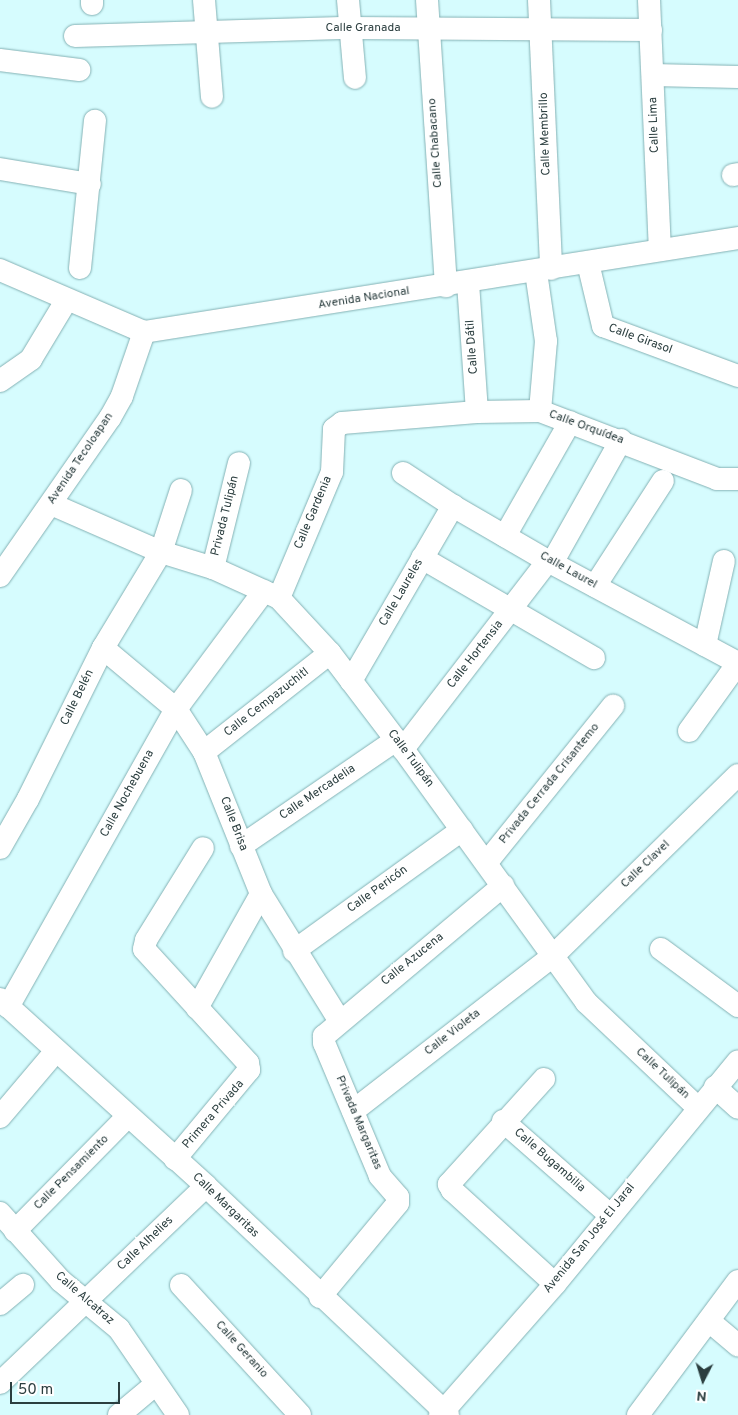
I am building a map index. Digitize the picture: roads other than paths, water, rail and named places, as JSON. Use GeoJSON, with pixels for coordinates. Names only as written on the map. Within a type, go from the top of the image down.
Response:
{"type":"FeatureCollection","features":[{"type":"Feature","properties":{"kind":"street"},"geometry":{"type":"LineString","coordinates":[[204,0],[212,97]]}},
{"type":"Feature","properties":{"kind":"street"},"geometry":{"type":"LineString","coordinates":[[348,0],[355,78]]}},
{"type":"Feature","properties":{"kind":"street","name":"Calle Chabacano"},"geometry":{"type":"LineString","coordinates":[[427,0],[446,286]]}},
{"type":"Feature","properties":{"kind":"street","name":"Calle Membrillo"},"geometry":{"type":"LineString","coordinates":[[539,0],[541,29],[543,270],[546,341],[540,412]]}},
{"type":"Feature","properties":{"kind":"street","name":"Calle Lima"},"geometry":{"type":"LineString","coordinates":[[649,0],[660,250]]}},
{"type":"Feature","properties":{"kind":"street","name":"Calle Granada"},"geometry":{"type":"LineString","coordinates":[[75,36],[350,28],[651,30]]}},
{"type":"Feature","properties":{"kind":"street"},"geometry":{"type":"LineString","coordinates":[[0,60],[79,70]]}},
{"type":"Feature","properties":{"kind":"street"},"geometry":{"type":"LineString","coordinates":[[653,75],[738,77]]}},
{"type":"Feature","properties":{"kind":"street"},"geometry":{"type":"LineString","coordinates":[[80,268],[95,121]]}},
{"type":"Feature","properties":{"kind":"street"},"geometry":{"type":"LineString","coordinates":[[0,169],[90,184]]}},
{"type":"Feature","properties":{"kind":"street","name":"Avenida Nacional"},"geometry":{"type":"LineString","coordinates":[[144,332],[468,283],[738,238]]}},
{"type":"Feature","properties":{"kind":"street","name":"Calle Girasol"},"geometry":{"type":"LineString","coordinates":[[588,263],[603,326],[738,376]]}},
{"type":"Feature","properties":{"kind":"street"},"geometry":{"type":"LineString","coordinates":[[0,270],[66,301],[144,332]]}},
{"type":"Feature","properties":{"kind":"street","name":"Calle Dátil"},"geometry":{"type":"LineString","coordinates":[[468,283],[478,412]]}},
{"type":"Feature","properties":{"kind":"street"},"geometry":{"type":"LineString","coordinates":[[0,381],[31,359],[66,301]]}},
{"type":"Feature","properties":{"kind":"street","name":"Avenida Tecoloapan"},"geometry":{"type":"LineString","coordinates":[[0,576],[51,504],[122,396],[144,332]]}},
{"type":"Feature","properties":{"kind":"street","name":"Calle Orquídea"},"geometry":{"type":"LineString","coordinates":[[337,425],[478,412],[540,412],[621,440],[717,479],[738,479]]}},
{"type":"Feature","properties":{"kind":"street"},"geometry":{"type":"LineString","coordinates":[[505,536],[570,422]]}},
{"type":"Feature","properties":{"kind":"street","name":"Calle Gardenia"},"geometry":{"type":"LineString","coordinates":[[271,595],[332,472],[337,425]]}},
{"type":"Feature","properties":{"kind":"street","name":"Calle Hortensia"},"geometry":{"type":"LineString","coordinates":[[399,744],[550,562],[621,440]]}},
{"type":"Feature","properties":{"kind":"street","name":"Privada Tulipán"},"geometry":{"type":"LineString","coordinates":[[213,568],[239,464]]}},
{"type":"Feature","properties":{"kind":"street","name":"Calle Laurel"},"geometry":{"type":"LineString","coordinates":[[402,473],[453,506],[550,562],[738,663]]}},
{"type":"Feature","properties":{"kind":"street"},"geometry":{"type":"LineString","coordinates":[[595,586],[663,481]]}},
{"type":"Feature","properties":{"kind":"street","name":"Calle Belén"},"geometry":{"type":"LineString","coordinates":[[0,848],[28,799],[102,648],[161,552],[181,490]]}},
{"type":"Feature","properties":{"kind":"street","name":"Calle Tulipán"},"geometry":{"type":"LineString","coordinates":[[51,504],[161,552],[213,568],[271,595],[330,653],[351,680],[487,862],[586,1002],[697,1107]]}},
{"type":"Feature","properties":{"kind":"street","name":"Calle Laureles"},"geometry":{"type":"LineString","coordinates":[[351,680],[453,506]]}},
{"type":"Feature","properties":{"kind":"street"},"geometry":{"type":"LineString","coordinates":[[422,558],[594,658]]}},
{"type":"Feature","properties":{"kind":"street"},"geometry":{"type":"LineString","coordinates":[[705,645],[724,561]]}},
{"type":"Feature","properties":{"kind":"street","name":"Calle Nochebuena"},"geometry":{"type":"LineString","coordinates":[[4,1003],[176,709],[271,595]]}},
{"type":"Feature","properties":{"kind":"street","name":"Calle Brisa"},"geometry":{"type":"LineString","coordinates":[[102,648],[176,709],[204,752],[261,894],[294,951],[332,1028]]}},
{"type":"Feature","properties":{"kind":"street","name":"Calle Cempazuchitl"},"geometry":{"type":"LineString","coordinates":[[204,752],[330,653]]}},
{"type":"Feature","properties":{"kind":"street"},"geometry":{"type":"LineString","coordinates":[[689,731],[738,663]]}},
{"type":"Feature","properties":{"kind":"street","name":"Privada Cerrada Crisantemo"},"geometry":{"type":"LineString","coordinates":[[487,862],[613,706]]}},
{"type":"Feature","properties":{"kind":"street","name":"Calle Mercadelia"},"geometry":{"type":"LineString","coordinates":[[241,846],[399,744]]}},
{"type":"Feature","properties":{"kind":"street","name":"Calle Clavel"},"geometry":{"type":"LineString","coordinates":[[554,955],[738,775]]}},
{"type":"Feature","properties":{"kind":"street","name":"Calle Pericón"},"geometry":{"type":"LineString","coordinates":[[294,951],[462,830]]}},
{"type":"Feature","properties":{"kind":"street"},"geometry":{"type":"LineString","coordinates":[[203,848],[146,940],[144,949],[197,1008],[261,894]]}},
{"type":"Feature","properties":{"kind":"street","name":"Calle Azucena"},"geometry":{"type":"LineString","coordinates":[[332,1028],[503,886]]}},
{"type":"Feature","properties":{"kind":"street"},"geometry":{"type":"LineString","coordinates":[[661,949],[738,1006]]}},
{"type":"Feature","properties":{"kind":"street","name":"Calle Violeta"},"geometry":{"type":"LineString","coordinates":[[353,1111],[554,955]]}},
{"type":"Feature","properties":{"kind":"street","name":"Calle Margaritas"},"geometry":{"type":"LineString","coordinates":[[4,1003],[206,1186],[444,1414]]}},
{"type":"Feature","properties":{"kind":"street","name":"Primera Privada"},"geometry":{"type":"LineString","coordinates":[[176,1158],[250,1070],[248,1063],[197,1008]]}},
{"type":"Feature","properties":{"kind":"street","name":"Privada Margaritas"},"geometry":{"type":"LineString","coordinates":[[320,1297],[398,1203],[380,1176],[324,1043],[332,1028]]}},
{"type":"Feature","properties":{"kind":"street"},"geometry":{"type":"LineString","coordinates":[[0,1117],[56,1051]]}},
{"type":"Feature","properties":{"kind":"street","name":"Avenida San José El Jaral"},"geometry":{"type":"LineString","coordinates":[[444,1414],[555,1284],[697,1107],[738,1061]]}},
{"type":"Feature","properties":{"kind":"street"},"geometry":{"type":"LineString","coordinates":[[503,1121],[544,1079]]}},
{"type":"Feature","properties":{"kind":"street"},"geometry":{"type":"LineString","coordinates":[[715,1087],[738,1108]]}},
{"type":"Feature","properties":{"kind":"street","name":"Calle Pensamiento"},"geometry":{"type":"LineString","coordinates":[[15,1231],[128,1116]]}},
{"type":"Feature","properties":{"kind":"street","name":"Calle Bugambilia"},"geometry":{"type":"LineString","coordinates":[[555,1284],[452,1190],[449,1184],[503,1121],[610,1215]]}},
{"type":"Feature","properties":{"kind":"street","name":"Calle Alhelies"},"geometry":{"type":"LineString","coordinates":[[0,1384],[206,1186]]}},
{"type":"Feature","properties":{"kind":"street","name":"Calle Alcatraz"},"geometry":{"type":"LineString","coordinates":[[0,1213],[61,1281],[119,1329],[178,1415]]}},
{"type":"Feature","properties":{"kind":"street"},"geometry":{"type":"LineString","coordinates":[[644,1413],[738,1281]]}},
{"type":"Feature","properties":{"kind":"street"},"geometry":{"type":"LineString","coordinates":[[0,1304],[23,1285]]}},
{"type":"Feature","properties":{"kind":"street","name":"Calle Geranio"},"geometry":{"type":"LineString","coordinates":[[181,1286],[300,1415]]}},
{"type":"Feature","properties":{"kind":"street"},"geometry":{"type":"LineString","coordinates":[[709,1321],[738,1345]]}},
{"type":"Feature","properties":{"kind":"street"},"geometry":{"type":"LineString","coordinates":[[119,1415],[156,1384]]}}]}
